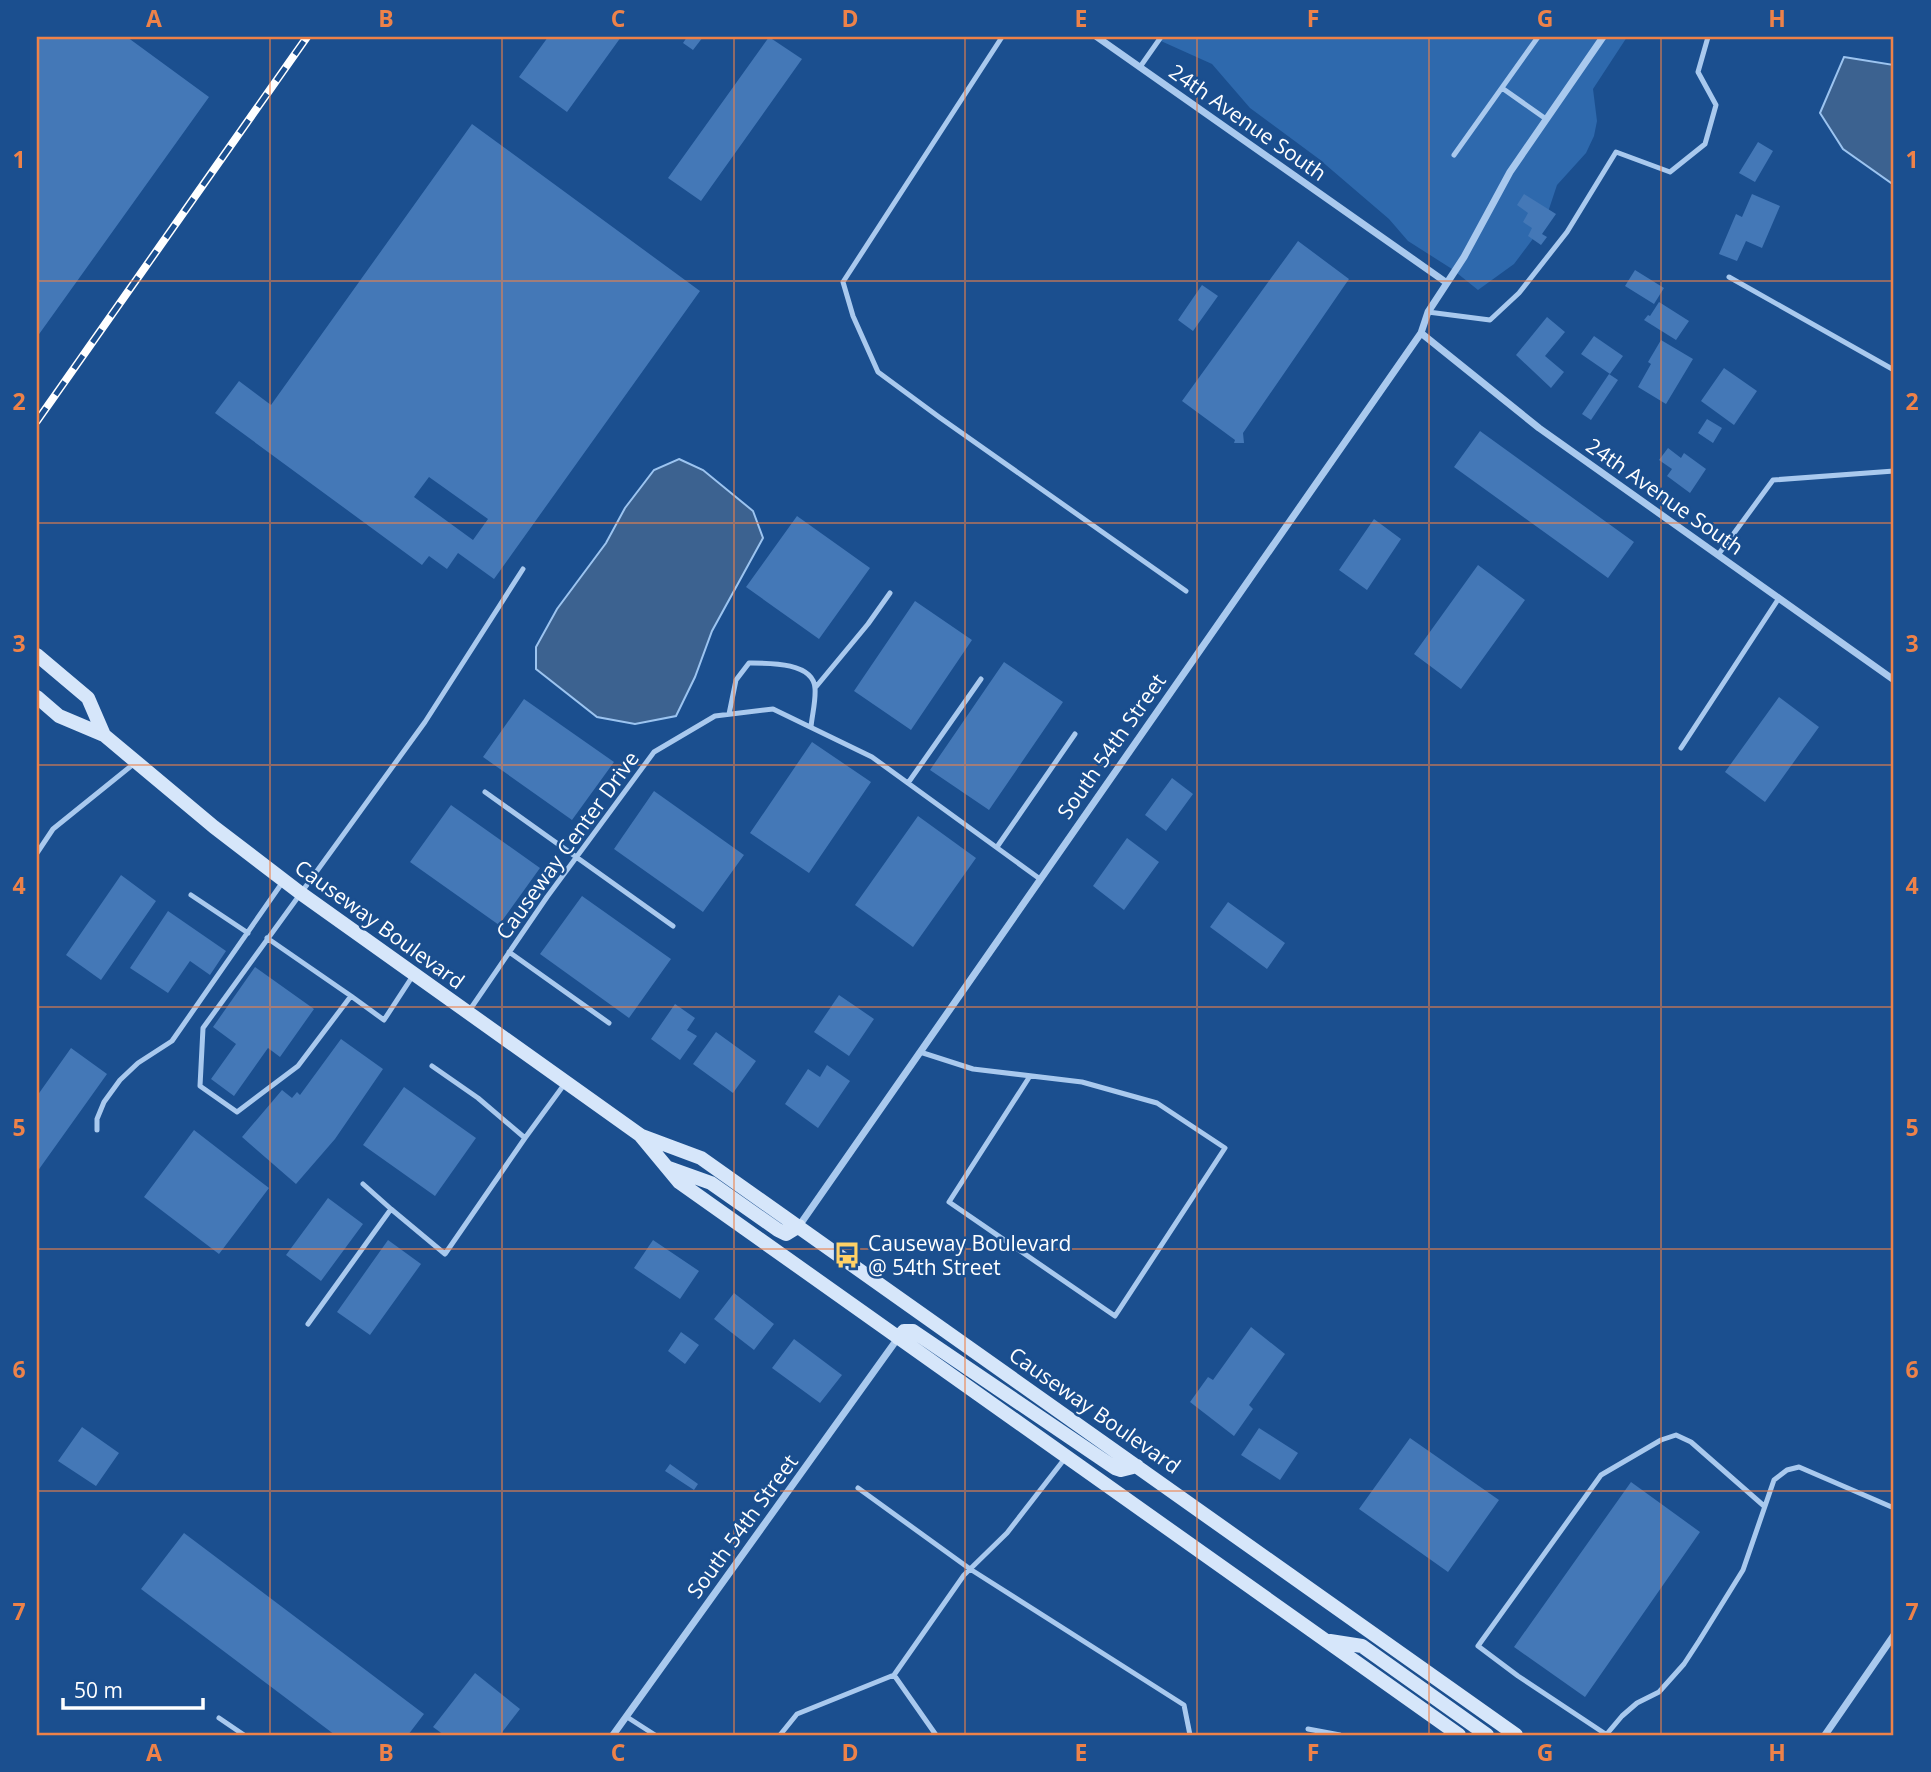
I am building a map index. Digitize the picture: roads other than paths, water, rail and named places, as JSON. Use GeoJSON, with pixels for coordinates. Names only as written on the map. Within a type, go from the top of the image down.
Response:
{"type":"FeatureCollection","features":[{"type":"Feature","properties":{"kind":"main road","name":"Causeway Boulevard"},"geometry":{"type":"LineString","coordinates":[[37,655],[88,698],[104,735]]}},
{"type":"Feature","properties":{"kind":"main road","name":"Causeway Boulevard"},"geometry":{"type":"LineString","coordinates":[[37,696],[60,716],[104,735],[299,892],[640,1135],[701,1158],[1516,1735]]}},
{"type":"Feature","properties":{"kind":"main road","name":"Causeway Boulevard"},"geometry":{"type":"LineString","coordinates":[[640,1135],[680,1182],[1325,1640],[1450,1733]]}},
{"type":"Feature","properties":{"kind":"main road"},"geometry":{"type":"LineString","coordinates":[[667,1168],[711,1183],[786,1234],[799,1226]]}},
{"type":"Feature","properties":{"kind":"main road"},"geometry":{"type":"LineString","coordinates":[[898,1338],[904,1331],[913,1331],[1115,1468],[1121,1470],[1138,1466]]}},
{"type":"Feature","properties":{"kind":"main road"},"geometry":{"type":"LineString","coordinates":[[1325,1640],[1362,1646],[1487,1735]]}},
{"type":"Feature","properties":{"kind":"street","name":"24th Avenue South"},"geometry":{"type":"LineString","coordinates":[[1097,37],[1447,284]]}},
{"type":"Feature","properties":{"kind":"street","name":"South 54th Street"},"geometry":{"type":"LineString","coordinates":[[799,1226],[1420,333],[1428,312],[1447,284],[1510,172],[1603,37]]}},
{"type":"Feature","properties":{"kind":"street","name":"24th Avenue South"},"geometry":{"type":"LineString","coordinates":[[1420,333],[1539,428],[1894,680]]}},
{"type":"Feature","properties":{"kind":"street","name":"South 54th Street"},"geometry":{"type":"LineString","coordinates":[[613,1735],[898,1338]]}},
{"type":"Feature","properties":{"kind":"street"},"geometry":{"type":"LineString","coordinates":[[1825,1735],[1894,1635]]}},
{"type":"Feature","properties":{"kind":"lane"},"geometry":{"type":"LineString","coordinates":[[1002,37],[843,282],[853,316],[878,372],[1186,591]]}},
{"type":"Feature","properties":{"kind":"lane"},"geometry":{"type":"LineString","coordinates":[[1140,67],[1161,37]]}},
{"type":"Feature","properties":{"kind":"lane"},"geometry":{"type":"LineString","coordinates":[[1454,155],[1538,37]]}},
{"type":"Feature","properties":{"kind":"lane"},"geometry":{"type":"LineString","coordinates":[[1428,312],[1490,320],[1519,293],[1567,232],[1616,152],[1670,172],[1705,144],[1716,105],[1698,72],[1708,37]]}},
{"type":"Feature","properties":{"kind":"lane"},"geometry":{"type":"LineString","coordinates":[[1502,88],[1546,119]]}},
{"type":"Feature","properties":{"kind":"lane"},"geometry":{"type":"LineString","coordinates":[[1729,277],[1894,370]]}},
{"type":"Feature","properties":{"kind":"lane"},"geometry":{"type":"LineString","coordinates":[[1718,555],[1773,480],[1894,471]]}},
{"type":"Feature","properties":{"kind":"lane"},"geometry":{"type":"LineString","coordinates":[[351,996],[298,1066],[237,1112],[200,1086],[203,1028],[299,892],[425,722],[523,569]]}},
{"type":"Feature","properties":{"kind":"lane"},"geometry":{"type":"LineString","coordinates":[[815,688],[869,624],[890,593]]}},
{"type":"Feature","properties":{"kind":"lane"},"geometry":{"type":"LineString","coordinates":[[1681,748],[1779,598]]}},
{"type":"Feature","properties":{"kind":"lane"},"geometry":{"type":"LineString","coordinates":[[729,714],[736,680],[749,663],[778,664],[804,671],[812,677],[815,688],[811,727]]}},
{"type":"Feature","properties":{"kind":"lane"},"geometry":{"type":"LineString","coordinates":[[908,783],[981,679]]}},
{"type":"Feature","properties":{"kind":"lane","name":"Causeway Center Drive"},"geometry":{"type":"LineString","coordinates":[[467,1013],[576,857],[654,752],[715,716],[773,709],[872,757],[1040,879]]}},
{"type":"Feature","properties":{"kind":"lane"},"geometry":{"type":"LineString","coordinates":[[997,847],[1075,734]]}},
{"type":"Feature","properties":{"kind":"lane"},"geometry":{"type":"LineString","coordinates":[[37,853],[53,829],[136,762]]}},
{"type":"Feature","properties":{"kind":"lane"},"geometry":{"type":"LineString","coordinates":[[485,792],[673,926]]}},
{"type":"Feature","properties":{"kind":"lane"},"geometry":{"type":"LineString","coordinates":[[97,1130],[97,1119],[104,1102],[120,1080],[138,1063],[172,1041],[284,880]]}},
{"type":"Feature","properties":{"kind":"lane"},"geometry":{"type":"LineString","coordinates":[[191,895],[247,933]]}},
{"type":"Feature","properties":{"kind":"lane"},"geometry":{"type":"LineString","coordinates":[[267,937],[384,1020],[414,974]]}},
{"type":"Feature","properties":{"kind":"lane"},"geometry":{"type":"LineString","coordinates":[[509,952],[609,1023]]}},
{"type":"Feature","properties":{"kind":"lane"},"geometry":{"type":"LineString","coordinates":[[920,1052],[973,1069],[1083,1082],[1157,1103],[1225,1148],[1115,1316],[949,1202],[1030,1076]]}},
{"type":"Feature","properties":{"kind":"lane"},"geometry":{"type":"LineString","coordinates":[[432,1066],[478,1098],[525,1139]]}},
{"type":"Feature","properties":{"kind":"lane"},"geometry":{"type":"LineString","coordinates":[[363,1184],[445,1254],[566,1082]]}},
{"type":"Feature","properties":{"kind":"lane"},"geometry":{"type":"LineString","coordinates":[[308,1324],[391,1209]]}},
{"type":"Feature","properties":{"kind":"lane"},"geometry":{"type":"LineString","coordinates":[[1764,1506],[1691,1442],[1676,1435],[1661,1440],[1601,1475],[1478,1646],[1606,1735],[1637,1703],[1659,1692],[1684,1664],[1743,1570],[1774,1480],[1787,1470],[1799,1467],[1894,1508]]}},
{"type":"Feature","properties":{"kind":"lane"},"geometry":{"type":"LineString","coordinates":[[780,1735],[797,1714],[894,1675],[970,1569],[1007,1533],[1066,1457]]}},
{"type":"Feature","properties":{"kind":"lane"},"geometry":{"type":"LineString","coordinates":[[858,1488],[970,1569],[1184,1706],[1190,1735]]}},
{"type":"Feature","properties":{"kind":"lane"},"geometry":{"type":"LineString","coordinates":[[894,1675],[936,1735]]}},
{"type":"Feature","properties":{"kind":"lane"},"geometry":{"type":"LineString","coordinates":[[627,1717],[655,1735]]}},
{"type":"Feature","properties":{"kind":"lane"},"geometry":{"type":"LineString","coordinates":[[219,1718],[244,1735]]}},
{"type":"Feature","properties":{"kind":"lane"},"geometry":{"type":"LineString","coordinates":[[1308,1728],[1340,1735]]}},
{"type":"Feature","properties":{"kind":"railway"},"geometry":{"type":"LineString","coordinates":[[37,421],[307,37]]}},
{"type":"Feature","properties":{"kind":"place","name":"Causeway Boulevard @ 54th Street"},"geometry":{"type":"Point","coordinates":[847,1255]}}]}
